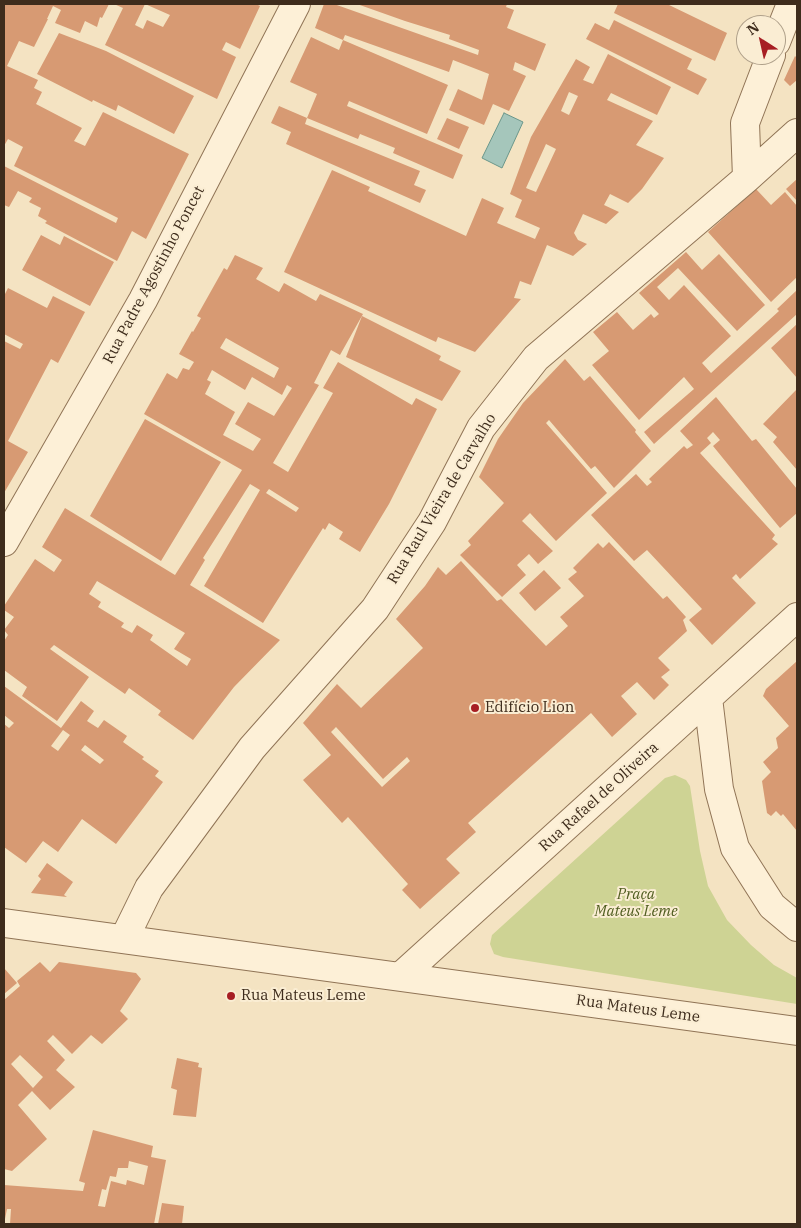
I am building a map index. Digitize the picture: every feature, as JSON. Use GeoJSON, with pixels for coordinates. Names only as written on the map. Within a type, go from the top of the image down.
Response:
{"type":"FeatureCollection","features":[{"type":"Feature","properties":{"kind":"street"},"geometry":{"type":"LineString","coordinates":[[786,17],[791,4]]}},
{"type":"Feature","properties":{"kind":"street","name":"Rua Padre Agostinho Poncet"},"geometry":{"type":"LineString","coordinates":[[4,542],[143,300],[291,6]]}},
{"type":"Feature","properties":{"kind":"street"},"geometry":{"type":"LineString","coordinates":[[747,178],[745,123],[767,65]]}},
{"type":"Feature","properties":{"kind":"street","name":"Rua Raul Vieira de Carvalho"},"geometry":{"type":"LineString","coordinates":[[124,939],[149,888],[252,748],[375,609],[432,522],[481,428],[536,358],[797,133]]}},
{"type":"Feature","properties":{"kind":"street","name":"Rua Rafael de Oliveira"},"geometry":{"type":"LineString","coordinates":[[401,976],[797,617]]}},
{"type":"Feature","properties":{"kind":"street"},"geometry":{"type":"LineString","coordinates":[[708,698],[719,789],[735,848],[772,906],[797,927]]}},
{"type":"Feature","properties":{"kind":"street","name":"Rua Mateus Leme"},"geometry":{"type":"LineString","coordinates":[[4,923],[797,1031]]}},
{"type":"Feature","properties":{"kind":"green space","name":"Praça Mateus Leme"},"geometry":{"type":"Polygon","coordinates":[[[675,775],[686,780],[690,786],[700,851],[708,886],[727,920],[751,945],[774,965],[797,978],[797,1004],[494,954],[490,944],[492,935],[665,778],[675,775]]]}},
{"type":"Feature","properties":{"kind":"water"},"geometry":{"type":"Polygon","coordinates":[[[504,113],[523,122],[502,168],[482,158],[504,113]]]}},
{"type":"Feature","properties":{"kind":"building"},"geometry":{"type":"Polygon","coordinates":[[[4,4],[109,4],[102,18],[100,17],[97,27],[85,21],[80,33],[55,23],[61,10],[53,6],[34,47],[19,41],[7,66],[38,80],[34,88],[42,92],[36,104],[82,128],[74,141],[85,146],[103,112],[189,154],[146,239],[132,231],[117,261],[45,223],[47,221],[38,216],[41,208],[29,202],[32,198],[18,191],[9,207],[4,205],[4,166],[116,223],[118,218],[14,166],[23,147],[8,139],[4,146],[4,4]]]}},
{"type":"Feature","properties":{"kind":"building"},"geometry":{"type":"Polygon","coordinates":[[[114,4],[145,4],[256,4],[260,6],[240,49],[226,42],[222,50],[236,57],[217,99],[105,45],[123,8],[114,4]],[[145,4],[135,25],[143,29],[147,20],[163,27],[170,15],[145,4]]]}},
{"type":"Feature","properties":{"kind":"building"},"geometry":{"type":"Polygon","coordinates":[[[324,4],[334,4],[478,55],[479,50],[449,39],[450,35],[357,4],[507,4],[506,7],[514,10],[507,28],[546,44],[535,71],[515,62],[513,70],[526,76],[509,111],[493,104],[484,125],[449,110],[458,89],[482,100],[489,74],[453,60],[449,72],[345,35],[343,40],[315,28],[324,4]]]}},
{"type":"Feature","properties":{"kind":"building"},"geometry":{"type":"Polygon","coordinates":[[[618,4],[667,4],[727,33],[715,61],[614,13],[618,4]]]}},
{"type":"Feature","properties":{"kind":"building"},"geometry":{"type":"Polygon","coordinates":[[[614,20],[692,59],[687,69],[707,79],[698,95],[586,39],[595,23],[609,30],[614,20]]]}},
{"type":"Feature","properties":{"kind":"building"},"geometry":{"type":"Polygon","coordinates":[[[59,33],[106,51],[194,96],[174,134],[118,105],[116,111],[93,100],[92,102],[37,74],[59,33]]]}},
{"type":"Feature","properties":{"kind":"building"},"geometry":{"type":"Polygon","coordinates":[[[311,37],[339,50],[343,40],[448,85],[427,134],[349,101],[347,106],[463,155],[453,179],[393,153],[395,148],[360,134],[358,139],[307,118],[317,94],[290,82],[311,37]]]}},
{"type":"Feature","properties":{"kind":"building"},"geometry":{"type":"Polygon","coordinates":[[[608,54],[671,87],[657,115],[611,93],[607,100],[653,121],[636,145],[664,158],[642,189],[628,203],[610,194],[604,205],[619,212],[606,224],[583,214],[574,233],[578,240],[587,244],[573,256],[547,245],[531,285],[520,281],[514,298],[521,299],[475,352],[438,337],[436,342],[284,272],[332,170],[370,187],[368,191],[466,236],[482,198],[504,208],[497,223],[535,239],[540,228],[515,217],[522,200],[510,194],[531,137],[576,59],[590,67],[583,80],[593,84],[608,54]],[[569,92],[561,111],[569,115],[578,96],[569,92]],[[546,144],[526,188],[536,192],[556,149],[546,144]]]}},
{"type":"Feature","properties":{"kind":"building"},"geometry":{"type":"Polygon","coordinates":[[[795,56],[797,58],[797,80],[790,86],[784,80],[795,56]]]}},
{"type":"Feature","properties":{"kind":"building"},"geometry":{"type":"Polygon","coordinates":[[[279,106],[307,118],[305,124],[420,171],[414,185],[426,190],[420,203],[286,144],[291,132],[271,123],[279,106]]]}},
{"type":"Feature","properties":{"kind":"building"},"geometry":{"type":"Polygon","coordinates":[[[447,118],[469,127],[459,149],[437,139],[447,118]]]}},
{"type":"Feature","properties":{"kind":"building"},"geometry":{"type":"Polygon","coordinates":[[[797,179],[797,201],[786,189],[797,179]]]}},
{"type":"Feature","properties":{"kind":"building"},"geometry":{"type":"Polygon","coordinates":[[[756,189],[771,205],[785,192],[797,206],[797,277],[771,302],[708,232],[756,189]]]}},
{"type":"Feature","properties":{"kind":"building"},"geometry":{"type":"Polygon","coordinates":[[[41,235],[60,245],[64,236],[114,262],[90,306],[22,270],[41,235]]]}},
{"type":"Feature","properties":{"kind":"building"},"geometry":{"type":"Polygon","coordinates":[[[686,252],[702,270],[719,254],[765,305],[737,331],[678,268],[657,287],[669,300],[684,285],[731,336],[702,363],[711,373],[779,311],[777,309],[797,290],[797,314],[654,444],[644,432],[694,389],[684,377],[639,420],[592,365],[609,351],[593,332],[617,312],[633,330],[651,314],[654,318],[659,314],[639,293],[686,252]]]}},
{"type":"Feature","properties":{"kind":"building"},"geometry":{"type":"Polygon","coordinates":[[[235,255],[263,268],[256,279],[279,292],[284,283],[316,301],[320,294],[363,314],[340,355],[331,350],[314,383],[319,385],[273,463],[288,472],[333,393],[323,388],[338,362],[412,405],[416,398],[437,409],[389,504],[360,552],[339,539],[343,532],[329,523],[325,530],[323,528],[263,623],[204,586],[260,490],[250,484],[203,558],[205,560],[190,585],[280,640],[234,687],[193,740],[158,715],[161,711],[129,688],[125,694],[54,645],[50,649],[89,677],[57,721],[22,696],[27,687],[4,670],[4,641],[8,635],[4,630],[14,617],[4,610],[4,606],[35,559],[54,572],[62,560],[42,547],[65,508],[175,575],[242,470],[144,414],[167,373],[177,379],[183,368],[189,370],[194,362],[179,354],[201,318],[197,316],[224,268],[227,270],[235,255]],[[226,338],[220,348],[274,378],[279,368],[226,338]],[[212,370],[207,380],[211,382],[205,394],[235,412],[223,435],[253,451],[261,439],[235,424],[248,402],[274,416],[292,388],[287,385],[282,395],[252,377],[245,390],[212,370]],[[269,489],[266,493],[296,512],[299,508],[269,489]],[[97,581],[89,594],[101,602],[98,607],[124,623],[121,627],[132,633],[137,625],[153,635],[150,640],[187,666],[191,659],[174,649],[185,633],[97,581]]]}},
{"type":"Feature","properties":{"kind":"building"},"geometry":{"type":"Polygon","coordinates":[[[8,288],[47,308],[53,296],[85,312],[58,363],[51,359],[8,441],[28,452],[4,493],[4,341],[20,349],[23,344],[4,334],[4,296],[8,288]]]}},
{"type":"Feature","properties":{"kind":"building"},"geometry":{"type":"Polygon","coordinates":[[[362,316],[441,356],[439,360],[461,371],[442,401],[346,357],[362,316]]]}},
{"type":"Feature","properties":{"kind":"building"},"geometry":{"type":"Polygon","coordinates":[[[797,324],[797,378],[771,348],[797,324]]]}},
{"type":"Feature","properties":{"kind":"building"},"geometry":{"type":"Polygon","coordinates":[[[565,359],[584,381],[590,376],[636,430],[635,432],[651,451],[614,488],[595,466],[591,469],[549,420],[546,423],[607,493],[556,541],[530,513],[522,521],[553,551],[538,564],[529,554],[517,565],[526,575],[502,597],[460,555],[471,545],[468,541],[504,503],[479,477],[498,439],[523,403],[565,359]]]}},
{"type":"Feature","properties":{"kind":"building"},"geometry":{"type":"Polygon","coordinates":[[[797,389],[797,470],[773,442],[777,437],[763,424],[797,389]]]}},
{"type":"Feature","properties":{"kind":"building"},"geometry":{"type":"Polygon","coordinates":[[[716,397],[752,441],[756,439],[797,489],[797,513],[780,528],[713,446],[720,440],[713,432],[707,438],[711,443],[700,453],[775,535],[772,539],[778,544],[740,579],[736,574],[732,578],[756,603],[712,645],[689,620],[702,609],[647,550],[634,561],[591,515],[636,474],[647,486],[652,482],[649,479],[684,446],[687,449],[693,445],[680,431],[716,397]]]}},
{"type":"Feature","properties":{"kind":"building"},"geometry":{"type":"Polygon","coordinates":[[[145,419],[221,462],[161,561],[90,516],[145,419]]]}},
{"type":"Feature","properties":{"kind":"building"},"geometry":{"type":"Polygon","coordinates":[[[609,542],[663,599],[667,596],[686,617],[683,620],[687,631],[658,658],[670,670],[661,677],[669,685],[654,700],[637,682],[621,696],[637,714],[612,737],[591,713],[468,823],[476,832],[446,859],[460,873],[420,909],[402,890],[408,884],[348,817],[342,823],[303,780],[331,755],[303,723],[337,684],[361,708],[423,648],[396,619],[425,586],[438,567],[446,575],[461,561],[497,601],[501,599],[546,646],[568,626],[560,617],[584,596],[568,579],[577,572],[573,568],[598,543],[603,548],[609,542]],[[336,727],[331,732],[382,787],[410,761],[407,757],[383,779],[336,727]]]}},
{"type":"Feature","properties":{"kind":"building"},"geometry":{"type":"Polygon","coordinates":[[[544,570],[561,588],[535,611],[519,593],[544,570]]]}},
{"type":"Feature","properties":{"kind":"building"},"geometry":{"type":"Polygon","coordinates":[[[797,661],[797,831],[783,814],[781,816],[776,811],[771,816],[767,813],[762,781],[771,772],[763,762],[778,748],[776,738],[789,726],[763,696],[766,689],[797,661]]]}},
{"type":"Feature","properties":{"kind":"building"},"geometry":{"type":"Polygon","coordinates":[[[4,686],[61,728],[81,701],[94,711],[87,721],[98,728],[104,720],[127,736],[123,742],[159,771],[155,776],[163,782],[116,844],[82,819],[58,852],[43,841],[26,863],[4,847],[4,724],[9,728],[14,723],[4,715],[4,686]],[[63,730],[51,746],[58,751],[70,735],[63,730]],[[85,745],[81,750],[100,764],[104,760],[85,745]]]}},
{"type":"Feature","properties":{"kind":"building"},"geometry":{"type":"Polygon","coordinates":[[[47,863],[73,882],[64,895],[67,897],[31,893],[41,879],[38,876],[47,863]]]}},
{"type":"Feature","properties":{"kind":"building"},"geometry":{"type":"Polygon","coordinates":[[[40,962],[50,972],[59,962],[136,973],[141,979],[120,1011],[128,1019],[102,1044],[91,1035],[72,1054],[53,1035],[47,1041],[65,1060],[56,1070],[75,1087],[50,1110],[32,1091],[18,1105],[47,1139],[12,1171],[4,1169],[4,1000],[20,986],[17,981],[40,962]],[[20,1055],[11,1064],[33,1088],[43,1077],[20,1055]]]}},
{"type":"Feature","properties":{"kind":"building"},"geometry":{"type":"Polygon","coordinates":[[[4,968],[17,983],[4,994],[4,968]]]}},
{"type":"Feature","properties":{"kind":"building"},"geometry":{"type":"Polygon","coordinates":[[[177,1058],[199,1063],[198,1067],[202,1068],[196,1117],[173,1115],[177,1090],[171,1088],[177,1058]]]}},
{"type":"Feature","properties":{"kind":"building"},"geometry":{"type":"Polygon","coordinates":[[[93,1130],[153,1146],[151,1157],[166,1160],[154,1224],[10,1224],[11,1209],[7,1209],[4,1224],[4,1185],[83,1191],[85,1183],[79,1181],[93,1130]],[[129,1161],[128,1168],[118,1168],[116,1177],[110,1176],[106,1190],[102,1189],[98,1206],[105,1207],[111,1181],[126,1185],[127,1180],[144,1185],[148,1166],[129,1161]]]}},
{"type":"Feature","properties":{"kind":"building"},"geometry":{"type":"Polygon","coordinates":[[[162,1203],[184,1206],[182,1224],[158,1224],[162,1203]]]}},
{"type":"Feature","properties":{"kind":"place","name":"Edifício Lion"},"geometry":{"type":"Point","coordinates":[475,708]}},
{"type":"Feature","properties":{"kind":"place","name":"Rua Mateus Leme"},"geometry":{"type":"Point","coordinates":[231,996]}}]}
